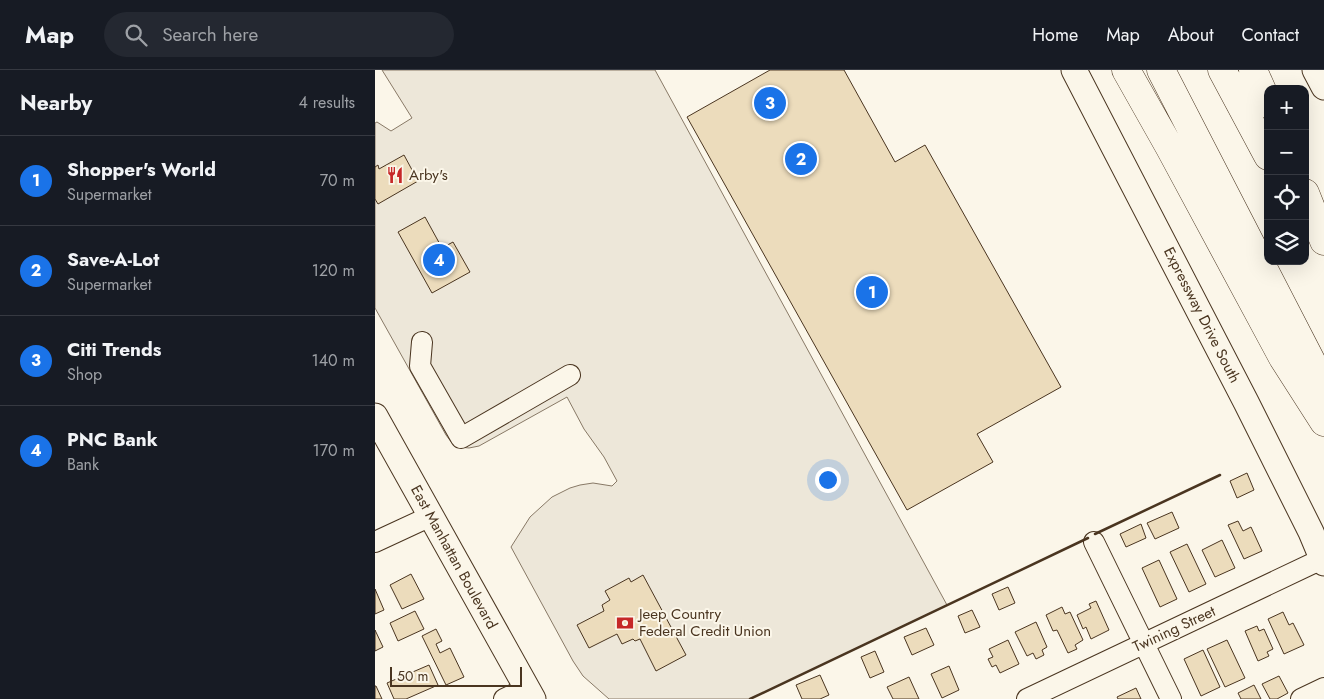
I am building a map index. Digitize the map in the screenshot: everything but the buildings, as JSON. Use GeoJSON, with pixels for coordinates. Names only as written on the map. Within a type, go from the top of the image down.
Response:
{"type":"FeatureCollection","features":[{"type":"Feature","properties":{"kind":"highway"},"geometry":{"type":"LineString","coordinates":[[1126,70],[1283,358],[1324,422]]}},
{"type":"Feature","properties":{"kind":"highway"},"geometry":{"type":"LineString","coordinates":[[1161,70],[1324,386]]}},
{"type":"Feature","properties":{"kind":"highway"},"geometry":{"type":"LineString","coordinates":[[1222,70],[1264,149]]}},
{"type":"Feature","properties":{"kind":"highway"},"geometry":{"type":"LineString","coordinates":[[1253,70],[1264,95]]}},
{"type":"Feature","properties":{"kind":"highway"},"geometry":{"type":"LineString","coordinates":[[1309,204],[1324,241]]}},
{"type":"Feature","properties":{"kind":"highway"},"geometry":{"type":"LineString","coordinates":[[1309,234],[1324,262]]}},
{"type":"Feature","properties":{"kind":"main road","name":"Expressway Drive South"},"geometry":{"type":"LineString","coordinates":[[1074,70],[1247,402],[1311,532],[1323,561]]}},
{"type":"Feature","properties":{"kind":"main road"},"geometry":{"type":"LineString","coordinates":[[1315,70],[1324,87]]}},
{"type":"Feature","properties":{"kind":"main road","name":"East Manhattan Boulevard"},"geometry":{"type":"LineString","coordinates":[[375,416],[530,694]]}},
{"type":"Feature","properties":{"kind":"street"},"geometry":{"type":"LineString","coordinates":[[422,342],[420,366],[461,438],[569,375]]}},
{"type":"Feature","properties":{"kind":"street"},"geometry":{"type":"LineString","coordinates":[[375,542],[431,516]]}},
{"type":"Feature","properties":{"kind":"street"},"geometry":{"type":"LineString","coordinates":[[1095,542],[1171,699]]}},
{"type":"Feature","properties":{"kind":"street","name":"Twining Street"},"geometry":{"type":"LineString","coordinates":[[1027,699],[1323,561]]}},
{"type":"Feature","properties":{"kind":"street"},"geometry":{"type":"LineString","coordinates":[[1301,699],[1324,688]]}},
{"type":"Feature","properties":{"kind":"street"},"geometry":{"type":"LineString","coordinates":[[504,699],[530,694]]}},
{"type":"Feature","properties":{"kind":"shaded area"},"geometry":{"type":"Polygon","coordinates":[[[382,70],[655,70],[947,605],[750,699],[609,699],[583,676],[511,547],[530,517],[552,497],[580,485],[593,483],[612,486],[617,481],[604,457],[584,429],[567,397],[479,446],[459,447],[452,443],[446,435],[375,308],[375,123],[377,122],[391,131],[412,118],[382,70]]]}},
{"type":"Feature","properties":{"kind":"wall"},"geometry":{"type":"LineString","coordinates":[[1095,534],[1220,475]]}},
{"type":"Feature","properties":{"kind":"wall"},"geometry":{"type":"LineString","coordinates":[[750,699],[1088,538]]}},
{"type":"Feature","properties":{"kind":"place","name":"Citi Trends"},"geometry":{"type":"Point","coordinates":[770,103]}},
{"type":"Feature","properties":{"kind":"place","name":"Save-A-Lot"},"geometry":{"type":"Point","coordinates":[801,159]}},
{"type":"Feature","properties":{"kind":"place","name":"Arby's"},"geometry":{"type":"Point","coordinates":[395,175]}},
{"type":"Feature","properties":{"kind":"place","name":"PNC Bank"},"geometry":{"type":"Point","coordinates":[439,260]}},
{"type":"Feature","properties":{"kind":"place","name":"Shopper's World"},"geometry":{"type":"Point","coordinates":[872,292]}},
{"type":"Feature","properties":{"kind":"place","name":"Jeep Country Federal Credit Union"},"geometry":{"type":"Point","coordinates":[625,623]}}]}
